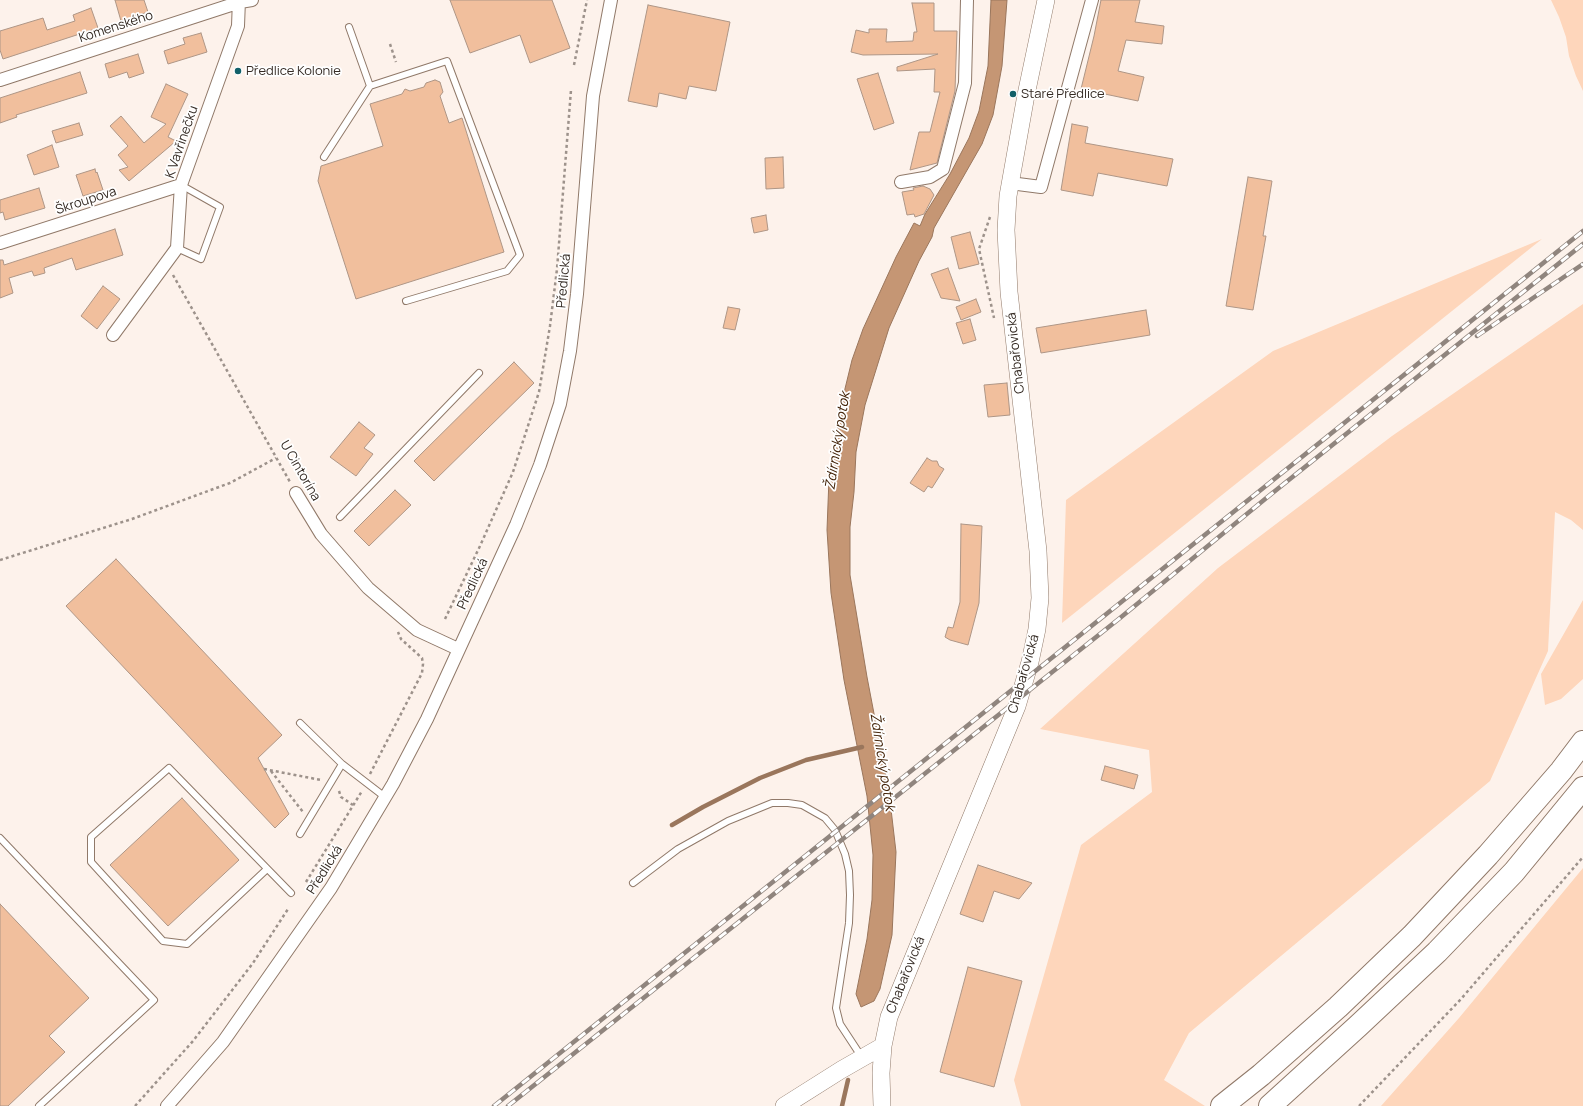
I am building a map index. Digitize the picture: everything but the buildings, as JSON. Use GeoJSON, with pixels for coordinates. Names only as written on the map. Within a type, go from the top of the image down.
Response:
{"type":"FeatureCollection","features":[{"type":"Feature","properties":{"kind":"highway"},"geometry":{"type":"LineString","coordinates":[[1222,1106],[1261,1075],[1338,1007],[1412,936],[1493,849],[1561,771],[1583,742]]}},
{"type":"Feature","properties":{"kind":"highway"},"geometry":{"type":"LineString","coordinates":[[1274,1103],[1437,952],[1514,872],[1583,788]]}},
{"type":"Feature","properties":{"kind":"main road","name":"Chabařovická"},"geometry":{"type":"LineString","coordinates":[[882,1106],[881,1073],[883,1046],[889,1017],[900,987],[1017,706],[1030,662],[1037,629],[1040,598],[1038,551],[1006,260],[1006,230],[1010,183],[1026,95],[1046,0]]}},
{"type":"Feature","properties":{"kind":"main road"},"geometry":{"type":"LineString","coordinates":[[784,1106],[883,1046]]}},
{"type":"Feature","properties":{"kind":"street"},"geometry":{"type":"LineString","coordinates":[[240,1],[252,0]]}},
{"type":"Feature","properties":{"kind":"street","name":"Předlická"},"geometry":{"type":"LineString","coordinates":[[167,1106],[227,1036],[331,888],[385,797],[427,719],[516,525],[540,465],[560,404],[570,351],[578,294],[593,96],[611,0]]}},
{"type":"Feature","properties":{"kind":"street"},"geometry":{"type":"LineString","coordinates":[[901,182],[930,177],[943,169],[965,83],[967,0]]}},
{"type":"Feature","properties":{"kind":"street"},"geometry":{"type":"LineString","coordinates":[[1010,183],[1041,187],[1092,0]]}},
{"type":"Feature","properties":{"kind":"street","name":"Komenského"},"geometry":{"type":"LineString","coordinates":[[0,80],[240,1]]}},
{"type":"Feature","properties":{"kind":"street","name":"K Vavřinečku"},"geometry":{"type":"LineString","coordinates":[[177,248],[181,185],[238,26],[240,1]]}},
{"type":"Feature","properties":{"kind":"street","name":"Škroupova"},"geometry":{"type":"LineString","coordinates":[[2,239],[181,185]]}},
{"type":"Feature","properties":{"kind":"street"},"geometry":{"type":"LineString","coordinates":[[113,335],[177,248]]}},
{"type":"Feature","properties":{"kind":"street","name":"U Cintorína"},"geometry":{"type":"LineString","coordinates":[[296,493],[321,534],[368,588],[417,630],[458,649]]}},
{"type":"Feature","properties":{"kind":"lane"},"geometry":{"type":"LineString","coordinates":[[349,28],[370,86]]}},
{"type":"Feature","properties":{"kind":"lane"},"geometry":{"type":"LineString","coordinates":[[324,157],[370,86],[447,61],[520,255],[507,271],[406,301]]}},
{"type":"Feature","properties":{"kind":"lane"},"geometry":{"type":"LineString","coordinates":[[177,248],[201,259],[220,207],[181,185]]}},
{"type":"Feature","properties":{"kind":"lane"},"geometry":{"type":"LineString","coordinates":[[340,517],[479,373]]}},
{"type":"Feature","properties":{"kind":"lane"},"geometry":{"type":"LineString","coordinates":[[300,723],[342,764],[385,797]]}},
{"type":"Feature","properties":{"kind":"lane"},"geometry":{"type":"LineString","coordinates":[[300,834],[342,764]]}},
{"type":"Feature","properties":{"kind":"lane"},"geometry":{"type":"LineString","coordinates":[[267,869],[187,944],[163,941],[91,862],[91,837],[169,768],[291,893]]}},
{"type":"Feature","properties":{"kind":"lane"},"geometry":{"type":"LineString","coordinates":[[632,883],[678,849],[728,821],[772,803],[802,805],[825,818],[835,830],[845,854],[849,871],[849,923],[836,1008],[840,1024],[862,1058]]}},
{"type":"Feature","properties":{"kind":"lane"},"geometry":{"type":"LineString","coordinates":[[0,838],[154,1000],[39,1106]]}},
{"type":"Feature","properties":{"kind":"path"},"geometry":{"type":"LineString","coordinates":[[574,65],[587,0]]}},
{"type":"Feature","properties":{"kind":"path"},"geometry":{"type":"LineString","coordinates":[[390,44],[396,62]]}},
{"type":"Feature","properties":{"kind":"path"},"geometry":{"type":"LineString","coordinates":[[445,619],[513,472],[539,392],[550,326],[557,268],[571,90]]}},
{"type":"Feature","properties":{"kind":"path"},"geometry":{"type":"LineString","coordinates":[[987,284],[979,248],[990,216]]}},
{"type":"Feature","properties":{"kind":"path","name":"U Cintorína"},"geometry":{"type":"LineString","coordinates":[[167,263],[296,493]]}},
{"type":"Feature","properties":{"kind":"path"},"geometry":{"type":"LineString","coordinates":[[0,560],[132,519],[208,492],[230,483],[276,458]]}},
{"type":"Feature","properties":{"kind":"path"},"geometry":{"type":"LineString","coordinates":[[368,779],[422,673],[422,658],[401,639],[398,633],[398,627]]}},
{"type":"Feature","properties":{"kind":"path"},"geometry":{"type":"LineString","coordinates":[[264,770],[322,780]]}},
{"type":"Feature","properties":{"kind":"path"},"geometry":{"type":"LineString","coordinates":[[271,771],[307,817]]}},
{"type":"Feature","properties":{"kind":"path"},"geometry":{"type":"LineString","coordinates":[[306,882],[362,790]]}},
{"type":"Feature","properties":{"kind":"path"},"geometry":{"type":"LineString","coordinates":[[339,791],[341,797],[353,805]]}},
{"type":"Feature","properties":{"kind":"path"},"geometry":{"type":"LineString","coordinates":[[1359,1106],[1461,999],[1583,857]]}},
{"type":"Feature","properties":{"kind":"path"},"geometry":{"type":"LineString","coordinates":[[136,1106],[193,1041],[253,963],[288,909]]}},
{"type":"Feature","properties":{"kind":"shaded area"},"geometry":{"type":"Polygon","coordinates":[[[1551,0],[1583,0],[1583,91],[1569,56],[1566,37],[1559,17],[1551,0]]]}},
{"type":"Feature","properties":{"kind":"shaded area"},"geometry":{"type":"Polygon","coordinates":[[[1542,239],[1062,623],[1066,500],[1273,351],[1542,239]]]}},
{"type":"Feature","properties":{"kind":"shaded area"},"geometry":{"type":"Polygon","coordinates":[[[1583,304],[1583,530],[1571,520],[1555,512],[1548,651],[1490,781],[1189,1033],[1164,1080],[1205,1106],[1021,1106],[1014,1080],[1081,845],[1152,792],[1149,750],[1040,729],[1218,568],[1392,436],[1583,304]]]}},
{"type":"Feature","properties":{"kind":"shaded area"},"geometry":{"type":"Polygon","coordinates":[[[1583,600],[1583,679],[1561,699],[1545,705],[1541,674],[1583,600]]]}},
{"type":"Feature","properties":{"kind":"shaded area"},"geometry":{"type":"Polygon","coordinates":[[[1583,868],[1583,1106],[1381,1106],[1459,1018],[1583,868]]]}},
{"type":"Feature","properties":{"kind":"water"},"geometry":{"type":"Polygon","coordinates":[[[991,0],[1007,0],[1002,66],[993,115],[982,144],[934,228],[932,237],[919,261],[889,328],[865,405],[856,452],[850,527],[850,575],[867,677],[889,792],[896,852],[892,935],[880,989],[874,1001],[861,1007],[856,994],[867,939],[872,900],[873,855],[867,796],[844,680],[831,593],[827,530],[829,478],[842,401],[852,360],[863,329],[896,257],[914,223],[920,226],[925,214],[950,174],[969,138],[979,111],[988,66],[991,0]]]}},
{"type":"Feature","properties":{"kind":"waterway"},"geometry":{"type":"LineString","coordinates":[[672,825],[703,807],[760,778],[806,760],[862,747]]}},
{"type":"Feature","properties":{"kind":"waterway","name":"Ždírnický potok"},"geometry":{"type":"LineString","coordinates":[[842,1106],[848,1080]]}},
{"type":"Feature","properties":{"kind":"railway"},"geometry":{"type":"LineString","coordinates":[[494,1106],[1583,231]]}},
{"type":"Feature","properties":{"kind":"railway"},"geometry":{"type":"LineString","coordinates":[[508,1106],[1120,618],[1270,495],[1583,244]]}},
{"type":"Feature","properties":{"kind":"railway"},"geometry":{"type":"LineString","coordinates":[[1477,336],[1583,264]]}},
{"type":"Feature","properties":{"kind":"place","name":"Předlice Kolonie"},"geometry":{"type":"Point","coordinates":[238,71]}},
{"type":"Feature","properties":{"kind":"place","name":"Staré Předlice"},"geometry":{"type":"Point","coordinates":[1013,94]}}]}
